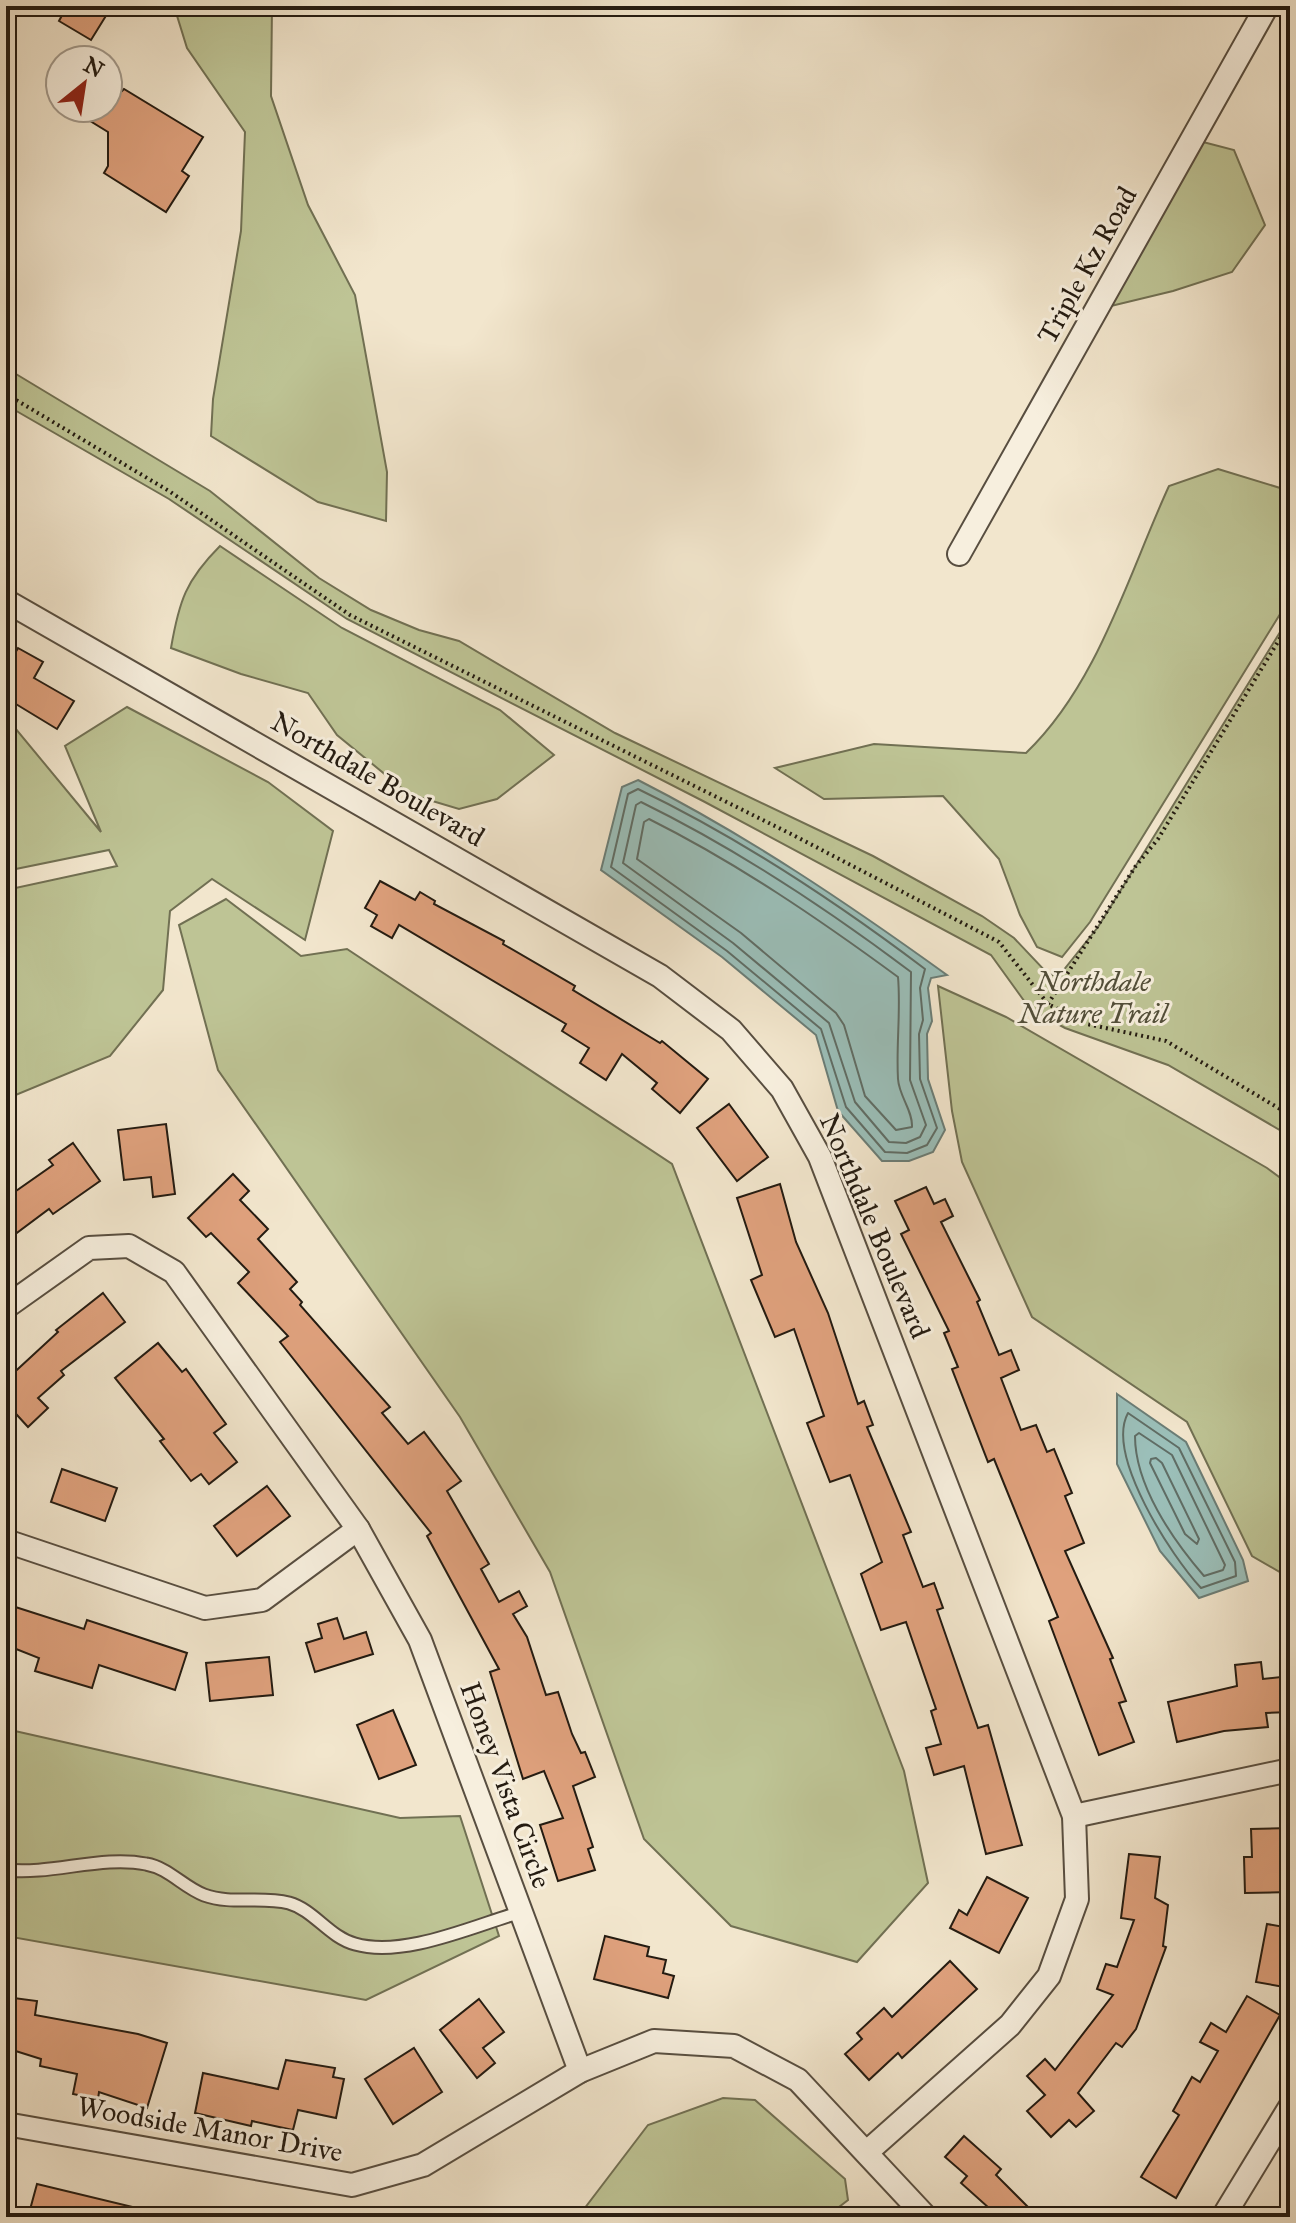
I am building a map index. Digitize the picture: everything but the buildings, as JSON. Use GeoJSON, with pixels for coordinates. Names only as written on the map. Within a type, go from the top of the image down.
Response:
{"type":"FeatureCollection","features":[{"type":"Feature","properties":{"kind":"street","name":"Triple Kz Road"},"geometry":{"type":"LineString","coordinates":[[959,554],[1267,6]]}},
{"type":"Feature","properties":{"kind":"street","name":"Northdale Boulevard"},"geometry":{"type":"LineString","coordinates":[[6,601],[660,976],[731,1030],[782,1089],[820,1157],[1074,1816],[1077,1899],[1049,1976],[1010,2025],[867,2152]]}},
{"type":"Feature","properties":{"kind":"street","name":"Honey Vista Circle"},"geometry":{"type":"LineString","coordinates":[[6,1307],[89,1248],[129,1246],[174,1272],[358,1529],[420,1640],[580,2071]]}},
{"type":"Feature","properties":{"kind":"street"},"geometry":{"type":"LineString","coordinates":[[6,1541],[205,1608],[262,1600],[358,1529]]}},
{"type":"Feature","properties":{"kind":"street"},"geometry":{"type":"LineString","coordinates":[[1074,1816],[1290,1770]]}},
{"type":"Feature","properties":{"kind":"street","name":"Woodside Manor Drive"},"geometry":{"type":"LineString","coordinates":[[6,2124],[352,2185],[423,2165],[580,2071],[654,2041],[734,2046],[798,2080],[926,2217]]}},
{"type":"Feature","properties":{"kind":"street"},"geometry":{"type":"LineString","coordinates":[[1223,2217],[1290,2107]]}},
{"type":"Feature","properties":{"kind":"lane"},"geometry":{"type":"LineString","coordinates":[[6,1870],[51,1871],[117,1863],[148,1864],[202,1894],[226,1901],[285,1902],[298,1906],[333,1934],[354,1944],[381,1948],[420,1942],[521,1912]]}},
{"type":"Feature","properties":{"kind":"path"},"geometry":{"type":"LineString","coordinates":[[6,394],[169,491],[350,615],[777,827],[999,942],[1048,1004],[1087,1024],[1166,1041],[1290,1115]]}},
{"type":"Feature","properties":{"kind":"path"},"geometry":{"type":"LineString","coordinates":[[1048,1004],[1100,927],[1135,867],[1158,839],[1290,622]]}},
{"type":"Feature","properties":{"kind":"green space"},"geometry":{"type":"Polygon","coordinates":[[[174,6],[272,6],[271,96],[308,205],[355,295],[387,472],[386,521],[318,502],[211,436],[213,399],[241,231],[245,132],[187,48],[174,6]]]}},
{"type":"Feature","properties":{"kind":"green space"},"geometry":{"type":"Polygon","coordinates":[[[1203,142],[1234,150],[1265,225],[1232,272],[1111,306],[1203,142]]]}},
{"type":"Feature","properties":{"kind":"green space","name":"Northdale Nature Trail"},"geometry":{"type":"Polygon","coordinates":[[[6,368],[210,491],[319,578],[371,610],[419,630],[459,641],[615,733],[873,856],[982,916],[1014,938],[1047,973],[1058,977],[1098,927],[1290,616],[1290,1136],[1168,1065],[1065,1028],[1030,1009],[991,955],[703,801],[347,619],[169,499],[6,405],[6,368]]]}},
{"type":"Feature","properties":{"kind":"green space"},"geometry":{"type":"Polygon","coordinates":[[[1218,469],[1290,491],[1290,598],[1090,922],[1062,957],[1037,947],[1020,915],[999,859],[943,796],[824,799],[775,768],[874,744],[1026,753],[1073,695],[1092,662],[1169,486],[1218,469]]]}},
{"type":"Feature","properties":{"kind":"green space"},"geometry":{"type":"Polygon","coordinates":[[[220,546],[342,628],[500,710],[554,755],[497,799],[459,809],[409,794],[337,735],[308,693],[241,674],[171,648],[186,592],[199,570],[220,546]]]}},
{"type":"Feature","properties":{"kind":"green space"},"geometry":{"type":"Polygon","coordinates":[[[127,707],[268,782],[333,831],[305,940],[212,879],[170,911],[163,990],[110,1056],[6,1099],[6,890],[117,866],[109,850],[6,871],[6,717],[101,832],[65,746],[127,707]]]}},
{"type":"Feature","properties":{"kind":"green space"},"geometry":{"type":"Polygon","coordinates":[[[226,899],[301,956],[347,949],[672,1164],[904,1771],[928,1883],[857,1962],[731,1926],[644,1839],[550,1572],[460,1417],[218,1070],[179,925],[226,899]]]}},
{"type":"Feature","properties":{"kind":"green space"},"geometry":{"type":"Polygon","coordinates":[[[938,986],[1006,1017],[1267,1168],[1290,1185],[1290,1578],[1252,1556],[1187,1422],[1032,1317],[962,1162],[952,1111],[938,986]]]}},
{"type":"Feature","properties":{"kind":"green space"},"geometry":{"type":"Polygon","coordinates":[[[6,1729],[400,1818],[460,1816],[499,1936],[366,2000],[6,1936],[6,1729]]]}},
{"type":"Feature","properties":{"kind":"green space"},"geometry":{"type":"Polygon","coordinates":[[[723,2098],[755,2100],[845,2179],[848,2200],[826,2217],[578,2217],[648,2125],[723,2098]]]}},
{"type":"Feature","properties":{"kind":"water"},"geometry":{"type":"Polygon","coordinates":[[[638,780],[719,824],[796,872],[947,975],[931,978],[928,988],[932,1021],[927,1034],[928,1079],[945,1130],[933,1152],[909,1161],[882,1161],[838,1111],[816,1035],[722,957],[601,870],[622,787],[638,780]]]}},
{"type":"Feature","properties":{"kind":"water"},"geometry":{"type":"Polygon","coordinates":[[[1117,1394],[1186,1442],[1243,1560],[1248,1581],[1199,1598],[1160,1551],[1117,1464],[1117,1394]]]}}]}
